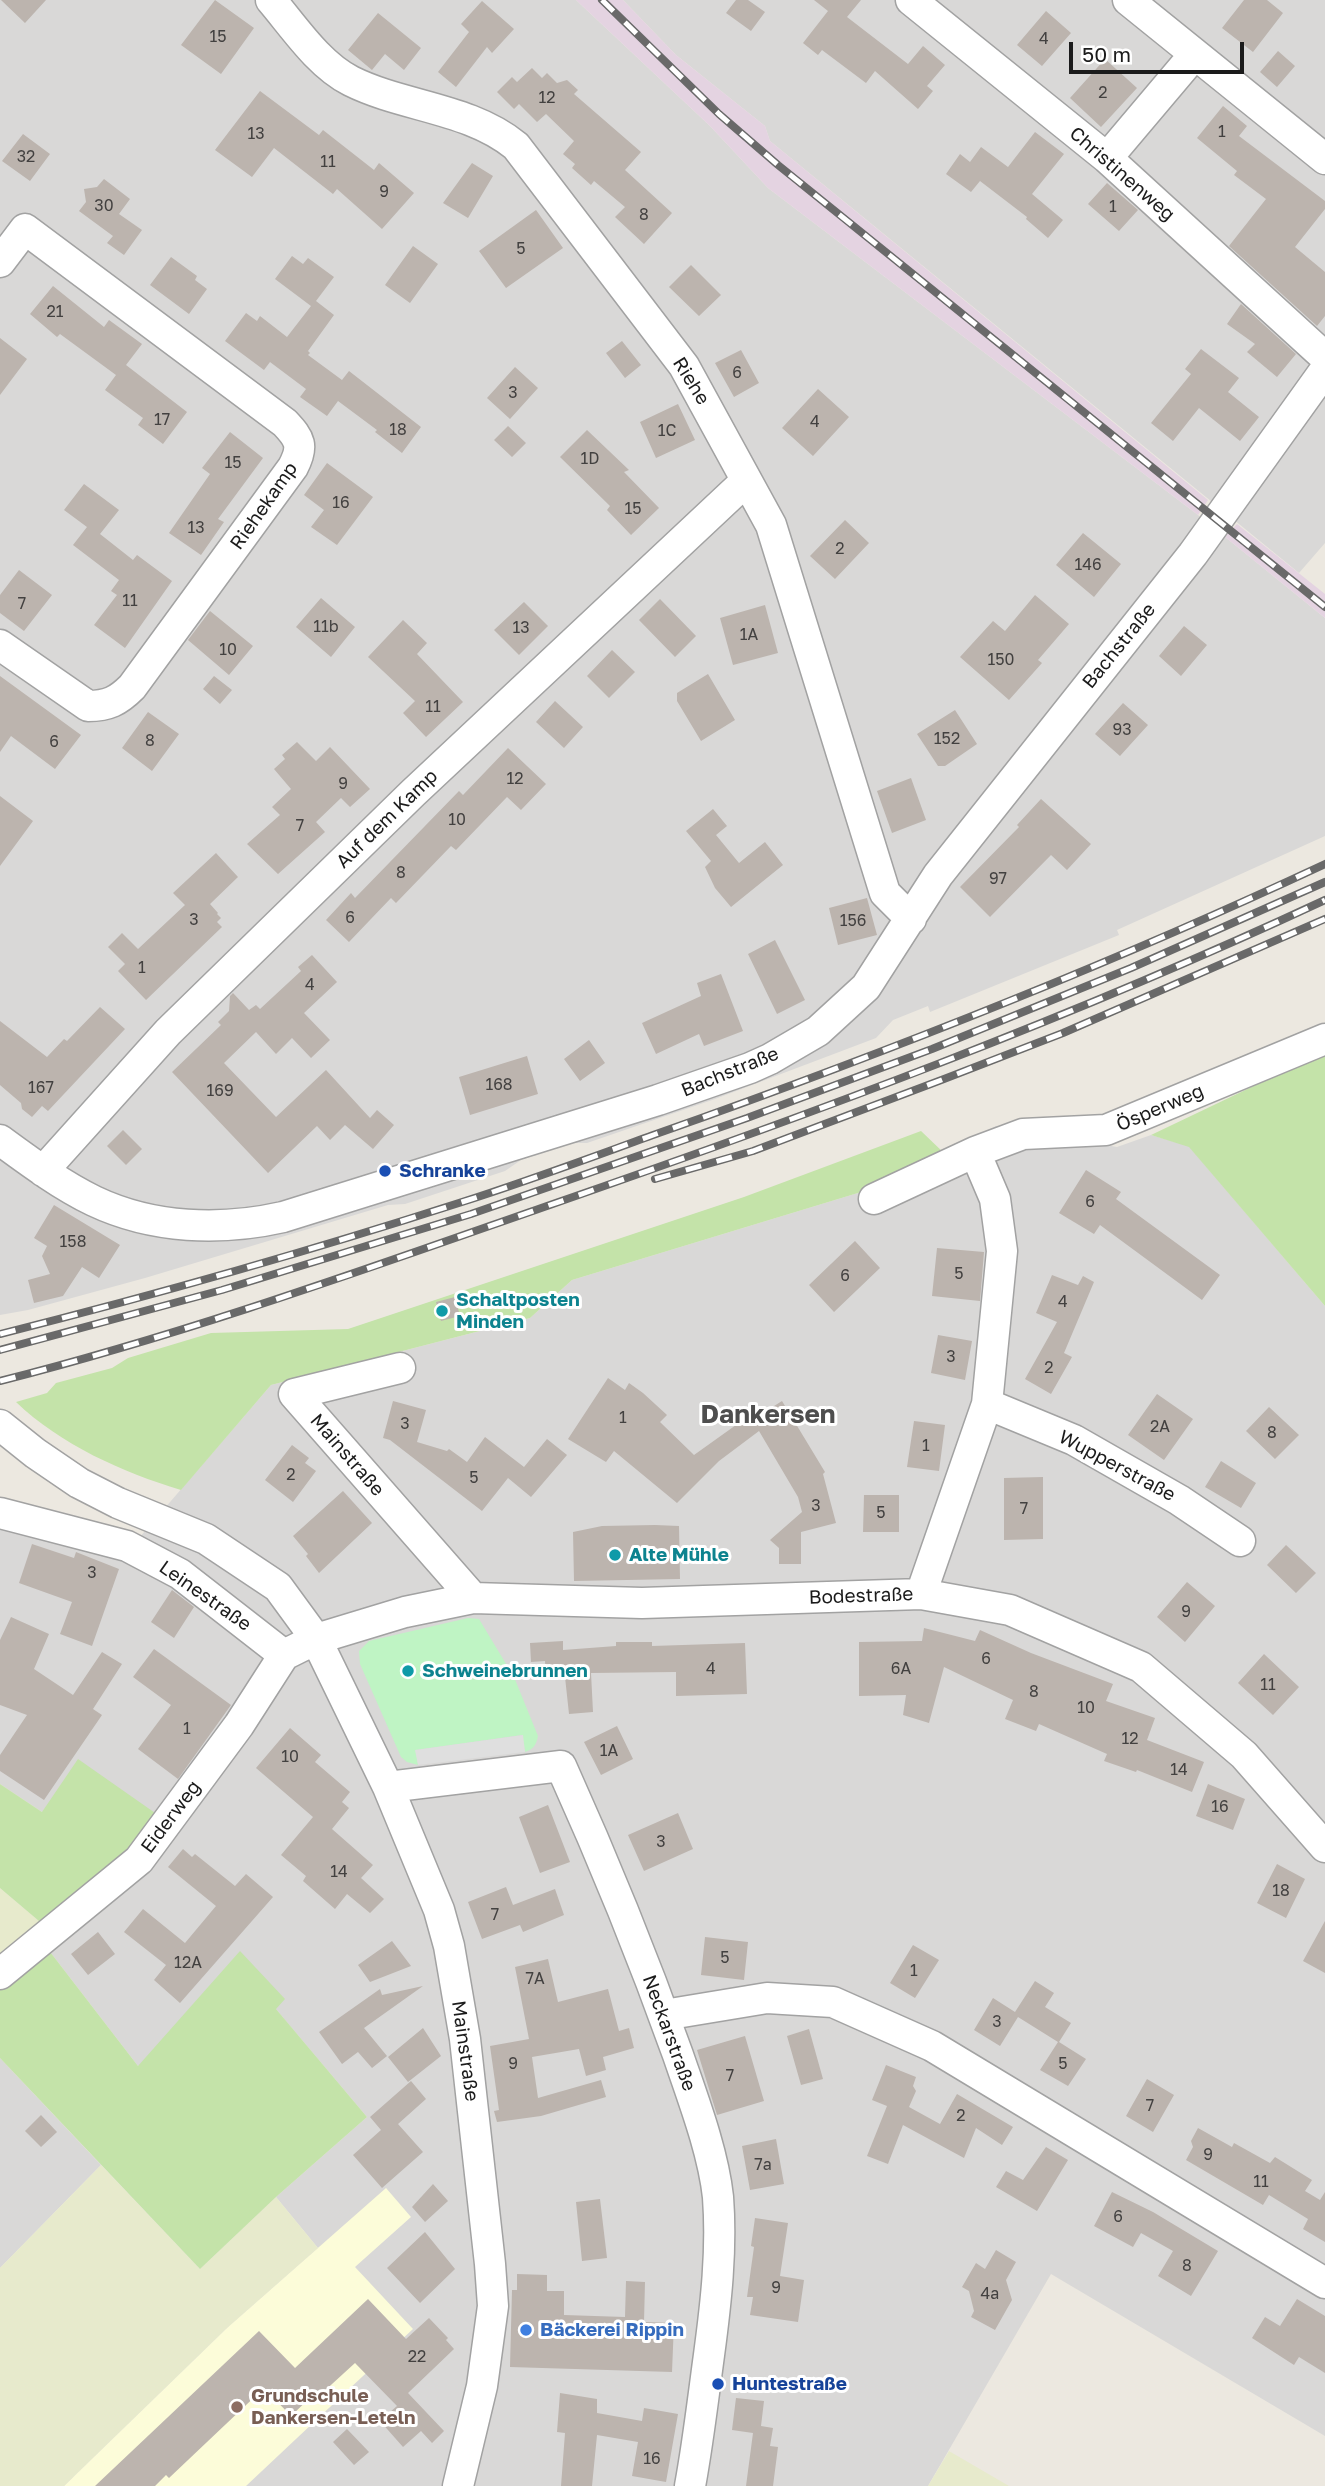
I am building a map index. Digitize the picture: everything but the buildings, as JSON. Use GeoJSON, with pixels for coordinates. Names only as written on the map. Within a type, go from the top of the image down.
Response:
{"type":"FeatureCollection","features":[{"type":"Feature","properties":{"kind":"street","name":"Riehe"},"geometry":{"type":"LineString","coordinates":[[271,0],[324,61],[349,80],[481,125],[516,146],[684,366],[771,525],[885,893],[911,919]]}},
{"type":"Feature","properties":{"kind":"street","name":"Christinenweg"},"geometry":{"type":"LineString","coordinates":[[911,0],[1107,158],[1325,357]]}},
{"type":"Feature","properties":{"kind":"street"},"geometry":{"type":"LineString","coordinates":[[1135,2],[1194,55],[1325,159]]}},
{"type":"Feature","properties":{"kind":"street"},"geometry":{"type":"LineString","coordinates":[[1107,158],[1194,55]]}},
{"type":"Feature","properties":{"kind":"street","name":"Riehekamp"},"geometry":{"type":"LineString","coordinates":[[0,262],[25,229],[285,423],[296,435],[299,456],[132,687],[121,698],[105,706],[88,706],[0,645]]}},
{"type":"Feature","properties":{"kind":"street","name":"Bachstraße"},"geometry":{"type":"LineString","coordinates":[[0,1140],[43,1171],[95,1201],[141,1219],[207,1227],[247,1225],[283,1217],[658,1100],[770,1059],[818,1031],[866,987],[939,875],[1193,554],[1325,370]]}},
{"type":"Feature","properties":{"kind":"street","name":"Auf dem Kamp"},"geometry":{"type":"LineString","coordinates":[[43,1171],[188,1013],[412,793],[746,481]]}},
{"type":"Feature","properties":{"kind":"street","name":"Ösperweg"},"geometry":{"type":"LineString","coordinates":[[874,1199],[975,1152],[1023,1134],[1106,1130],[1325,1039]]}},
{"type":"Feature","properties":{"kind":"street"},"geometry":{"type":"LineString","coordinates":[[921,1594],[987,1404],[1002,1251],[995,1199],[975,1152]]}},
{"type":"Feature","properties":{"kind":"street","name":"Mainstraße"},"geometry":{"type":"LineString","coordinates":[[400,1368],[294,1394],[473,1598]]}},
{"type":"Feature","properties":{"kind":"street","name":"Wupperstraße"},"geometry":{"type":"LineString","coordinates":[[987,1404],[1074,1440],[1179,1500],[1240,1541]]}},
{"type":"Feature","properties":{"kind":"street","name":"Mainstraße"},"geometry":{"type":"LineString","coordinates":[[0,1425],[79,1483],[118,1503],[206,1539],[278,1587],[316,1639],[388,1787],[439,1910],[449,1947],[465,2039],[490,2264],[493,2306],[482,2386],[458,2486]]}},
{"type":"Feature","properties":{"kind":"street","name":"Leinestraße"},"geometry":{"type":"LineString","coordinates":[[0,1513],[127,1546],[180,1574],[284,1655]]}},
{"type":"Feature","properties":{"kind":"street","name":"Bodestraße"},"geometry":{"type":"LineString","coordinates":[[316,1639],[405,1612],[473,1598],[642,1603],[921,1594],[1010,1610],[1141,1667],[1244,1755],[1325,1847]]}},
{"type":"Feature","properties":{"kind":"street"},"geometry":{"type":"LineString","coordinates":[[284,1655],[316,1639]]}},
{"type":"Feature","properties":{"kind":"street","name":"Eiderweg"},"geometry":{"type":"LineString","coordinates":[[0,1974],[139,1860],[239,1725],[284,1655]]}},
{"type":"Feature","properties":{"kind":"street","name":"Neckarstraße"},"geometry":{"type":"LineString","coordinates":[[388,1787],[561,1766],[601,1854],[664,2015],[701,2122],[718,2195],[720,2253],[715,2312],[690,2486]]}},
{"type":"Feature","properties":{"kind":"street"},"geometry":{"type":"LineString","coordinates":[[664,2015],[767,1998],[833,2002],[932,2046],[1325,2283]]}},
{"type":"Feature","properties":{"kind":"shaded area"},"geometry":{"type":"Polygon","coordinates":[[[0,0],[576,0],[710,126],[768,188],[1198,515],[1325,618],[1325,836],[1117,930],[1119,935],[930,1012],[928,1006],[893,1020],[876,1038],[715,1099],[587,1143],[570,1143],[521,1160],[505,1171],[405,1204],[388,1205],[145,1278],[0,1315],[0,0]]]}},
{"type":"Feature","properties":{"kind":"shaded area"},"geometry":{"type":"Polygon","coordinates":[[[576,0],[623,0],[676,55],[765,126],[770,141],[1208,500],[1198,515],[768,188],[710,126],[576,0]]]}},
{"type":"Feature","properties":{"kind":"shaded area"},"geometry":{"type":"Polygon","coordinates":[[[623,0],[1325,0],[1325,543],[1299,573],[770,141],[765,126],[676,55],[623,0]]]}},
{"type":"Feature","properties":{"kind":"shaded area"},"geometry":{"type":"Polygon","coordinates":[[[1237,524],[1325,594],[1325,618],[1225,537],[1237,524]]]}},
{"type":"Feature","properties":{"kind":"shaded area"},"geometry":{"type":"Polygon","coordinates":[[[996,1126],[1117,1147],[1151,1135],[1189,1146],[1325,1306],[1325,2436],[1051,2274],[928,2486],[64,2486],[318,2248],[276,2197],[367,2117],[275,2008],[284,1999],[138,2066],[44,1944],[42,1812],[0,1784],[0,1506],[139,1538],[271,1385],[530,1318],[572,1280],[871,1189],[996,1126]]]}},
{"type":"Feature","properties":{"kind":"shaded area"},"geometry":{"type":"Polygon","coordinates":[[[523,1735],[525,1752],[418,1765],[415,1750],[523,1735]]]}},
{"type":"Feature","properties":{"kind":"shaded area"},"geometry":{"type":"Polygon","coordinates":[[[0,1888],[46,1927],[0,1966],[0,1888]]]}},
{"type":"Feature","properties":{"kind":"shaded area"},"geometry":{"type":"Polygon","coordinates":[[[0,2058],[101,2165],[0,2268],[0,2058]]]}},
{"type":"Feature","properties":{"kind":"shaded area"},"geometry":{"type":"Polygon","coordinates":[[[101,2165],[200,2269],[276,2197],[318,2248],[227,2328],[64,2486],[0,2486],[0,2268],[101,2165]]]}},
{"type":"Feature","properties":{"kind":"shaded area","name":"Grundschule Dankersen-Leteln"},"geometry":{"type":"Polygon","coordinates":[[[386,2188],[411,2217],[355,2267],[413,2329],[246,2486],[64,2486],[227,2328],[386,2188]]]}},
{"type":"Feature","properties":{"kind":"shaded area"},"geometry":{"type":"Polygon","coordinates":[[[949,2451],[1009,2486],[928,2486],[949,2451]]]}},
{"type":"Feature","properties":{"kind":"green space"},"geometry":{"type":"Polygon","coordinates":[[[1325,1052],[1325,1306],[1189,1147],[1151,1135],[1325,1052]]]}},
{"type":"Feature","properties":{"kind":"green space"},"geometry":{"type":"Polygon","coordinates":[[[921,1131],[944,1153],[871,1189],[572,1280],[530,1318],[271,1385],[181,1490],[115,1466],[72,1444],[16,1402],[47,1393],[56,1383],[112,1368],[128,1358],[211,1333],[348,1329],[744,1197],[921,1131]]]}},
{"type":"Feature","properties":{"kind":"green space"},"geometry":{"type":"Polygon","coordinates":[[[468,1618],[479,1619],[514,1677],[538,1736],[536,1742],[533,1748],[525,1752],[522,1735],[416,1750],[418,1765],[407,1762],[401,1757],[360,1664],[359,1651],[369,1641],[468,1618]]]}},
{"type":"Feature","properties":{"kind":"green space"},"geometry":{"type":"Polygon","coordinates":[[[78,1759],[158,1815],[121,1862],[46,1927],[0,1888],[0,1784],[42,1812],[78,1759]]]}},
{"type":"Feature","properties":{"kind":"green space"},"geometry":{"type":"Polygon","coordinates":[[[44,1944],[138,2066],[240,1951],[285,1999],[276,2009],[367,2117],[200,2269],[0,2058],[0,1981],[44,1944]]]}},
{"type":"Feature","properties":{"kind":"railway"},"geometry":{"type":"LineString","coordinates":[[602,0],[719,114],[778,165],[1325,607]]}},
{"type":"Feature","properties":{"kind":"railway"},"geometry":{"type":"LineString","coordinates":[[0,1334],[290,1255],[560,1169],[826,1072],[994,1007],[1160,938],[1325,864]]}},
{"type":"Feature","properties":{"kind":"railway"},"geometry":{"type":"LineString","coordinates":[[0,1350],[222,1290],[471,1214],[747,1118],[932,1049],[1131,968],[1325,882]]}},
{"type":"Feature","properties":{"kind":"railway"},"geometry":{"type":"LineString","coordinates":[[0,1381],[138,1343],[275,1300],[646,1172],[1037,1025],[1325,900]]}},
{"type":"Feature","properties":{"kind":"railway"},"geometry":{"type":"LineString","coordinates":[[655,1179],[753,1151],[1063,1033],[1325,919]]}},
{"type":"Feature","properties":{"kind":"place","name":"Schranke"},"geometry":{"type":"Point","coordinates":[385,1171]}},
{"type":"Feature","properties":{"kind":"place","name":"Schaltposten Minden"},"geometry":{"type":"Point","coordinates":[442,1311]}},
{"type":"Feature","properties":{"kind":"place","name":"Alte Mühle"},"geometry":{"type":"Point","coordinates":[615,1555]}},
{"type":"Feature","properties":{"kind":"place","name":"Schweinebrunnen"},"geometry":{"type":"Point","coordinates":[408,1671]}},
{"type":"Feature","properties":{"kind":"place","name":"Bäckerei Rippin"},"geometry":{"type":"Point","coordinates":[526,2330]}},
{"type":"Feature","properties":{"kind":"place","name":"Huntestraße"},"geometry":{"type":"Point","coordinates":[718,2384]}},
{"type":"Feature","properties":{"kind":"place","name":"Grundschule Dankersen-Leteln"},"geometry":{"type":"Point","coordinates":[237,2407]}},
{"type":"Feature","properties":{"kind":"district","name":"Dankersen"},"geometry":{"type":"Point","coordinates":[768,1415]}}]}
